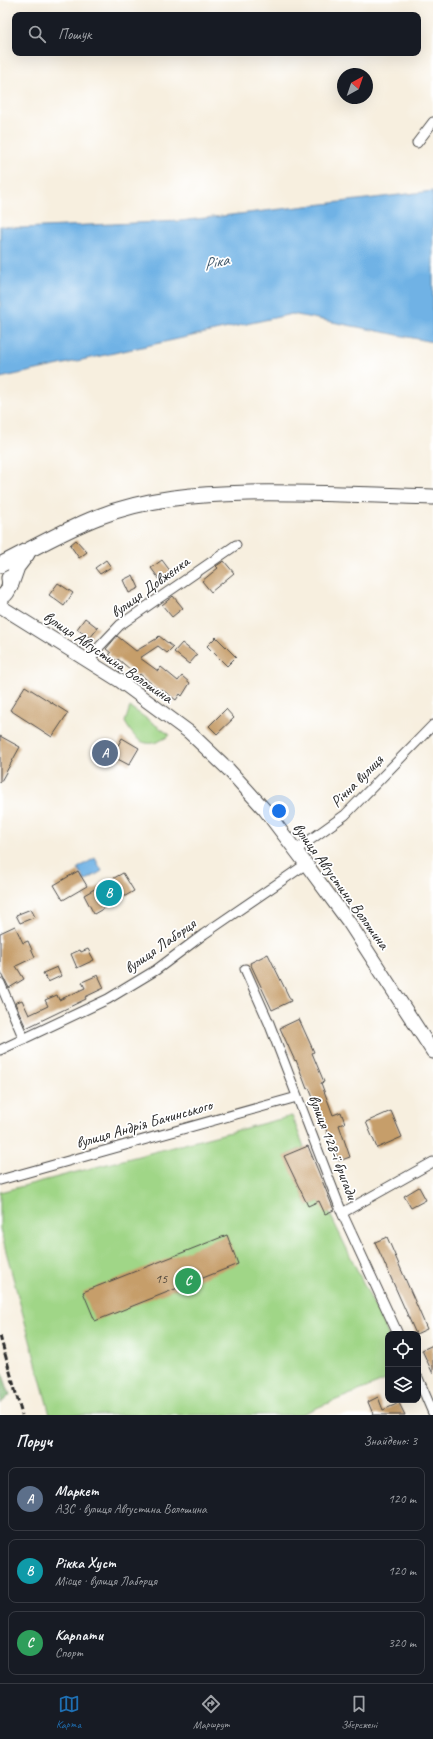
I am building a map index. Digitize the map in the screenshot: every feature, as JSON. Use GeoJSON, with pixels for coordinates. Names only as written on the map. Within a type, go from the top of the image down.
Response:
{"type":"FeatureCollection","features":[{"type":"Feature","properties":{"kind":"main road"},"geometry":{"type":"LineString","coordinates":[[0,565],[98,517],[131,507],[167,499],[205,494],[295,492],[433,498]]}},
{"type":"Feature","properties":{"kind":"main road"},"geometry":{"type":"LineString","coordinates":[[6,593],[16,567],[32,549]]}},
{"type":"Feature","properties":{"kind":"main road"},"geometry":{"type":"LineString","coordinates":[[0,569],[8,576],[6,593],[11,614]]}},
{"type":"Feature","properties":{"kind":"main road","name":"вулиця Августина Волошина"},"geometry":{"type":"LineString","coordinates":[[0,606],[120,682],[189,732],[247,789],[296,850],[348,921],[433,1052]]}},
{"type":"Feature","properties":{"kind":"street"},"geometry":{"type":"LineString","coordinates":[[417,143],[433,122]]}},
{"type":"Feature","properties":{"kind":"street","name":"вулиця Довженка"},"geometry":{"type":"LineString","coordinates":[[89,662],[100,646],[120,625],[236,545]]}},
{"type":"Feature","properties":{"kind":"street","name":"Річна вулиця"},"geometry":{"type":"LineString","coordinates":[[296,850],[345,815],[433,724]]}},
{"type":"Feature","properties":{"kind":"street","name":"вулиця Лаборця"},"geometry":{"type":"LineString","coordinates":[[0,1050],[108,999],[156,970],[204,934],[306,864]]}},
{"type":"Feature","properties":{"kind":"street","name":"вулиця 128-ї бригади"},"geometry":{"type":"LineString","coordinates":[[244,970],[269,1023],[342,1214],[397,1331]]}},
{"type":"Feature","properties":{"kind":"street"},"geometry":{"type":"LineString","coordinates":[[0,983],[24,1039]]}},
{"type":"Feature","properties":{"kind":"street","name":"вулиця Андрія Бачинського"},"geometry":{"type":"LineString","coordinates":[[0,1180],[297,1097]]}},
{"type":"Feature","properties":{"kind":"street"},"geometry":{"type":"LineString","coordinates":[[342,1214],[433,1162]]}},
{"type":"Feature","properties":{"kind":"street"},"geometry":{"type":"LineString","coordinates":[[421,1385],[433,1413]]}},
{"type":"Feature","properties":{"kind":"green space"},"geometry":{"type":"Polygon","coordinates":[[[130,707],[170,735],[162,740],[149,743],[139,740],[125,722],[130,707]]]}},
{"type":"Feature","properties":{"kind":"green space"},"geometry":{"type":"Polygon","coordinates":[[[292,1116],[304,1147],[285,1156],[308,1206],[319,1201],[329,1212],[387,1331],[385,1331],[385,1380],[299,1415],[50,1415],[0,1229],[0,1192],[292,1116]]]}},
{"type":"Feature","properties":{"kind":"green space"},"geometry":{"type":"Polygon","coordinates":[[[0,1367],[10,1395],[0,1404],[0,1367]]]}},
{"type":"Feature","properties":{"kind":"water","name":"Ріка"},"geometry":{"type":"Polygon","coordinates":[[[433,191],[433,342],[292,314],[0,378],[0,226],[20,228],[180,221],[433,191]]]}},
{"type":"Feature","properties":{"kind":"water"},"geometry":{"type":"Polygon","coordinates":[[[95,858],[102,871],[85,881],[78,868],[95,858]]]}},
{"type":"Feature","properties":{"kind":"building"},"geometry":{"type":"Polygon","coordinates":[[[76,540],[87,552],[79,558],[70,545],[76,540]]]}},
{"type":"Feature","properties":{"kind":"building"},"geometry":{"type":"Polygon","coordinates":[[[106,560],[111,567],[100,574],[95,568],[106,560]]]}},
{"type":"Feature","properties":{"kind":"building"},"geometry":{"type":"Polygon","coordinates":[[[162,560],[171,572],[160,580],[151,568],[162,560]]]}},
{"type":"Feature","properties":{"kind":"building"},"geometry":{"type":"Polygon","coordinates":[[[224,561],[234,573],[211,592],[202,581],[218,568],[216,566],[224,561]]]}},
{"type":"Feature","properties":{"kind":"building"},"geometry":{"type":"Polygon","coordinates":[[[133,575],[139,588],[129,593],[123,580],[133,575]]]}},
{"type":"Feature","properties":{"kind":"building"},"geometry":{"type":"Polygon","coordinates":[[[58,583],[73,593],[64,606],[49,595],[58,583]]]}},
{"type":"Feature","properties":{"kind":"building"},"geometry":{"type":"Polygon","coordinates":[[[173,596],[183,608],[172,617],[162,605],[173,596]]]}},
{"type":"Feature","properties":{"kind":"building"},"geometry":{"type":"Polygon","coordinates":[[[85,618],[98,628],[90,638],[77,629],[85,618]]]}},
{"type":"Feature","properties":{"kind":"building"},"geometry":{"type":"Polygon","coordinates":[[[117,636],[136,651],[159,636],[173,647],[167,653],[158,646],[140,658],[158,671],[161,667],[178,681],[182,676],[190,683],[182,696],[180,694],[176,700],[161,689],[160,691],[140,674],[138,676],[118,659],[117,661],[109,655],[111,653],[106,649],[117,636]]]}},
{"type":"Feature","properties":{"kind":"building"},"geometry":{"type":"Polygon","coordinates":[[[216,637],[236,657],[227,666],[207,646],[216,637]]]}},
{"type":"Feature","properties":{"kind":"building"},"geometry":{"type":"Polygon","coordinates":[[[182,643],[197,655],[189,664],[174,652],[182,643]]]}},
{"type":"Feature","properties":{"kind":"building"},"geometry":{"type":"Polygon","coordinates":[[[25,686],[68,713],[52,737],[10,710],[25,686]]]}},
{"type":"Feature","properties":{"kind":"building"},"geometry":{"type":"Polygon","coordinates":[[[226,709],[234,718],[217,734],[209,726],[226,709]]]}},
{"type":"Feature","properties":{"kind":"building"},"geometry":{"type":"Polygon","coordinates":[[[0,736],[20,747],[0,783],[0,736]]]}},
{"type":"Feature","properties":{"kind":"building"},"geometry":{"type":"Polygon","coordinates":[[[122,738],[139,748],[129,765],[112,756],[108,762],[96,755],[102,744],[115,751],[122,738]]]}},
{"type":"Feature","properties":{"kind":"building"},"geometry":{"type":"Polygon","coordinates":[[[78,871],[87,886],[63,900],[54,885],[78,871]]]}},
{"type":"Feature","properties":{"kind":"building"},"geometry":{"type":"Polygon","coordinates":[[[123,873],[134,891],[94,914],[84,895],[123,873]]]}},
{"type":"Feature","properties":{"kind":"building"},"geometry":{"type":"Polygon","coordinates":[[[31,909],[35,917],[20,923],[16,915],[31,909]]]}},
{"type":"Feature","properties":{"kind":"building"},"geometry":{"type":"Polygon","coordinates":[[[15,926],[23,943],[28,941],[35,957],[16,966],[24,979],[9,988],[0,970],[0,933],[15,926]]]}},
{"type":"Feature","properties":{"kind":"building"},"geometry":{"type":"Polygon","coordinates":[[[88,949],[94,960],[77,968],[71,954],[80,950],[81,952],[88,949]]]}},
{"type":"Feature","properties":{"kind":"building"},"geometry":{"type":"Polygon","coordinates":[[[268,954],[291,1001],[272,1010],[250,963],[268,954]]]}},
{"type":"Feature","properties":{"kind":"building"},"geometry":{"type":"Polygon","coordinates":[[[57,967],[61,976],[48,982],[43,973],[57,967]]]}},
{"type":"Feature","properties":{"kind":"building"},"geometry":{"type":"Polygon","coordinates":[[[98,975],[104,988],[85,997],[86,999],[26,1028],[15,1003],[22,1000],[29,1015],[48,1006],[45,1000],[57,995],[59,1000],[85,988],[82,982],[98,975]]]}},
{"type":"Feature","properties":{"kind":"building"},"geometry":{"type":"Polygon","coordinates":[[[299,1019],[314,1052],[312,1053],[324,1082],[321,1083],[333,1115],[341,1112],[345,1123],[339,1125],[350,1157],[339,1161],[309,1088],[307,1089],[296,1060],[295,1061],[280,1028],[299,1019]]]}},
{"type":"Feature","properties":{"kind":"building"},"geometry":{"type":"Polygon","coordinates":[[[391,1111],[402,1137],[377,1148],[366,1122],[391,1111]]]}},
{"type":"Feature","properties":{"kind":"building"},"geometry":{"type":"Polygon","coordinates":[[[308,1146],[334,1210],[325,1214],[319,1201],[308,1206],[284,1156],[308,1146]]]}},
{"type":"Feature","properties":{"kind":"building"},"geometry":{"type":"Polygon","coordinates":[[[419,1187],[426,1200],[411,1208],[404,1196],[419,1187]]]}},
{"type":"Feature","properties":{"kind":"building"},"geometry":{"type":"Polygon","coordinates":[[[227,1235],[238,1264],[95,1321],[83,1292],[227,1235]]]}},
{"type":"Feature","properties":{"kind":"building"},"geometry":{"type":"Polygon","coordinates":[[[387,1237],[427,1329],[421,1332],[415,1331],[375,1242],[387,1237]]]}},
{"type":"Feature","properties":{"kind":"building"},"geometry":{"type":"Polygon","coordinates":[[[433,1345],[433,1374],[422,1350],[433,1345]]]}},
{"type":"Feature","properties":{"kind":"building"},"geometry":{"type":"Polygon","coordinates":[[[378,1397],[383,1410],[399,1403],[405,1415],[371,1415],[373,1414],[368,1402],[378,1397]]]}},
{"type":"Feature","properties":{"kind":"railway"},"geometry":{"type":"LineString","coordinates":[[0,1336],[22,1415]]}},
{"type":"Feature","properties":{"kind":"place","name":"Маркет"},"geometry":{"type":"Point","coordinates":[105,753]}},
{"type":"Feature","properties":{"kind":"place","name":"Рікка Хуст"},"geometry":{"type":"Point","coordinates":[109,893]}},
{"type":"Feature","properties":{"kind":"place","name":"Карпати"},"geometry":{"type":"Point","coordinates":[188,1281]}}]}
